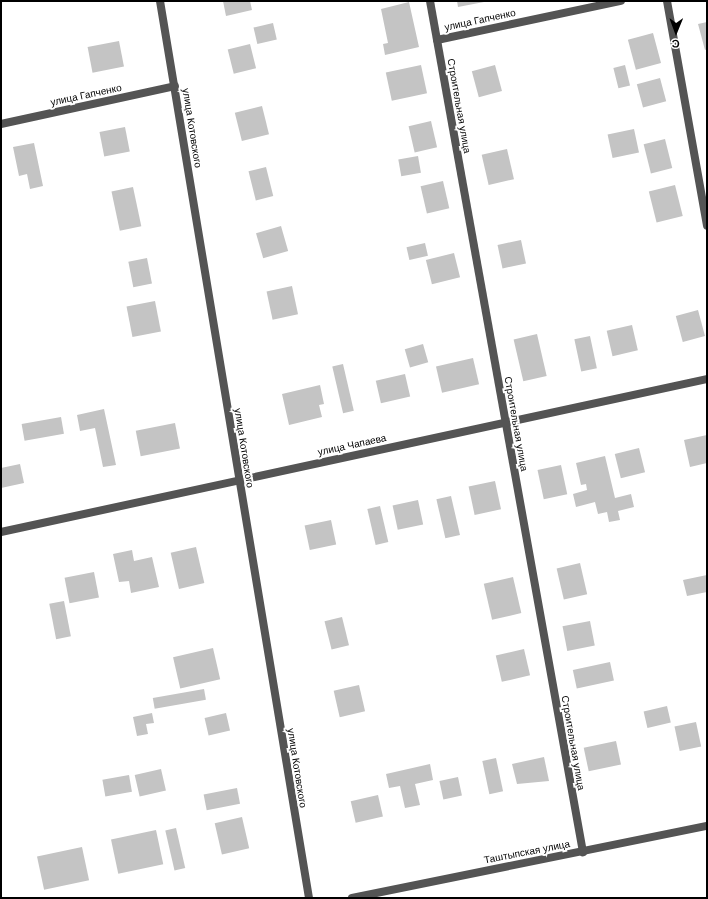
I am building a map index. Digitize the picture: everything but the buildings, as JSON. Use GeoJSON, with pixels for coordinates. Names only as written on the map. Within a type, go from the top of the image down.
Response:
{"type":"FeatureCollection","features":[{"type":"Feature","properties":{"kind":"street","name":"улица Котовского"},"geometry":{"type":"LineString","coordinates":[[160,1],[309,898]]}},
{"type":"Feature","properties":{"kind":"street","name":"Строительная улица"},"geometry":{"type":"LineString","coordinates":[[430,1],[583,852]]}},
{"type":"Feature","properties":{"kind":"street","name":"улица Гапченко"},"geometry":{"type":"LineString","coordinates":[[437,40],[621,1]]}},
{"type":"Feature","properties":{"kind":"street"},"geometry":{"type":"LineString","coordinates":[[667,1],[707,225]]}},
{"type":"Feature","properties":{"kind":"street","name":"улица Гапченко"},"geometry":{"type":"LineString","coordinates":[[1,124],[174,86]]}},
{"type":"Feature","properties":{"kind":"street","name":"улица Чапаева"},"geometry":{"type":"LineString","coordinates":[[1,532],[239,479],[707,379]]}},
{"type":"Feature","properties":{"kind":"street","name":"Таштыпская улица"},"geometry":{"type":"LineString","coordinates":[[352,898],[707,826]]}}]}
